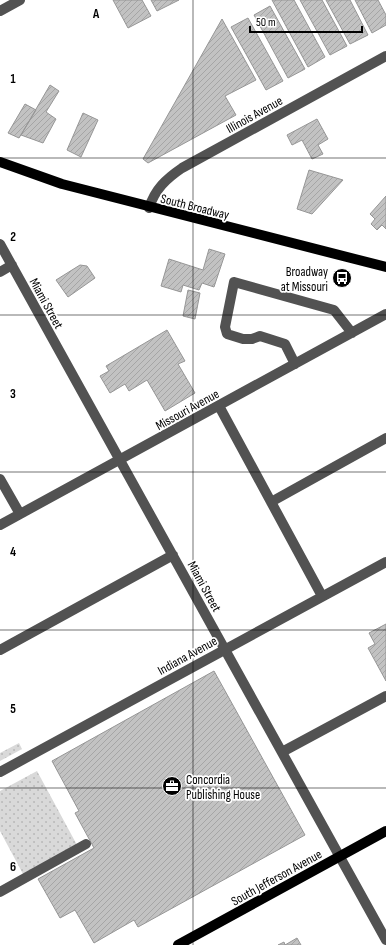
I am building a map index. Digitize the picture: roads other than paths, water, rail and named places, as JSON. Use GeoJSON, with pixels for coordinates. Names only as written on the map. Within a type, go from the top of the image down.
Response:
{"type":"FeatureCollection","features":[{"type":"Feature","properties":{"kind":"main road","name":"South Broadway"},"geometry":{"type":"LineString","coordinates":[[0,162],[62,184],[149,208],[386,267]]}},
{"type":"Feature","properties":{"kind":"main road","name":"South Jefferson Avenue"},"geometry":{"type":"LineString","coordinates":[[178,945],[386,831]]}},
{"type":"Feature","properties":{"kind":"street"},"geometry":{"type":"LineString","coordinates":[[0,11],[20,0]]}},
{"type":"Feature","properties":{"kind":"street","name":"Illinois Avenue"},"geometry":{"type":"LineString","coordinates":[[149,208],[152,198],[158,188],[168,177],[182,168],[386,56]]}},
{"type":"Feature","properties":{"kind":"street","name":"Miami Street"},"geometry":{"type":"LineString","coordinates":[[0,244],[386,940]]}},
{"type":"Feature","properties":{"kind":"street"},"geometry":{"type":"LineString","coordinates":[[0,272],[12,265]]}},
{"type":"Feature","properties":{"kind":"street"},"geometry":{"type":"LineString","coordinates":[[295,364],[285,344],[260,336],[252,339],[243,339],[227,334],[224,327],[234,282],[334,310],[352,333]]}},
{"type":"Feature","properties":{"kind":"street","name":"Missouri Avenue"},"geometry":{"type":"LineString","coordinates":[[0,525],[386,314]]}},
{"type":"Feature","properties":{"kind":"street"},"geometry":{"type":"LineString","coordinates":[[219,406],[322,596]]}},
{"type":"Feature","properties":{"kind":"street"},"geometry":{"type":"LineString","coordinates":[[271,502],[386,438]]}},
{"type":"Feature","properties":{"kind":"street"},"geometry":{"type":"LineString","coordinates":[[0,479],[20,514]]}},
{"type":"Feature","properties":{"kind":"street"},"geometry":{"type":"LineString","coordinates":[[0,650],[173,556]]}},
{"type":"Feature","properties":{"kind":"street","name":"Indiana Avenue"},"geometry":{"type":"LineString","coordinates":[[0,772],[386,562]]}},
{"type":"Feature","properties":{"kind":"street"},"geometry":{"type":"LineString","coordinates":[[282,752],[386,696]]}},
{"type":"Feature","properties":{"kind":"street"},"geometry":{"type":"LineString","coordinates":[[0,892],[86,844]]}},
{"type":"Feature","properties":{"kind":"place","name":"Broadway at Missouri"},"geometry":{"type":"Point","coordinates":[342,278]}},
{"type":"Feature","properties":{"kind":"place","name":"Concordia Publishing House"},"geometry":{"type":"Point","coordinates":[172,786]}}]}
